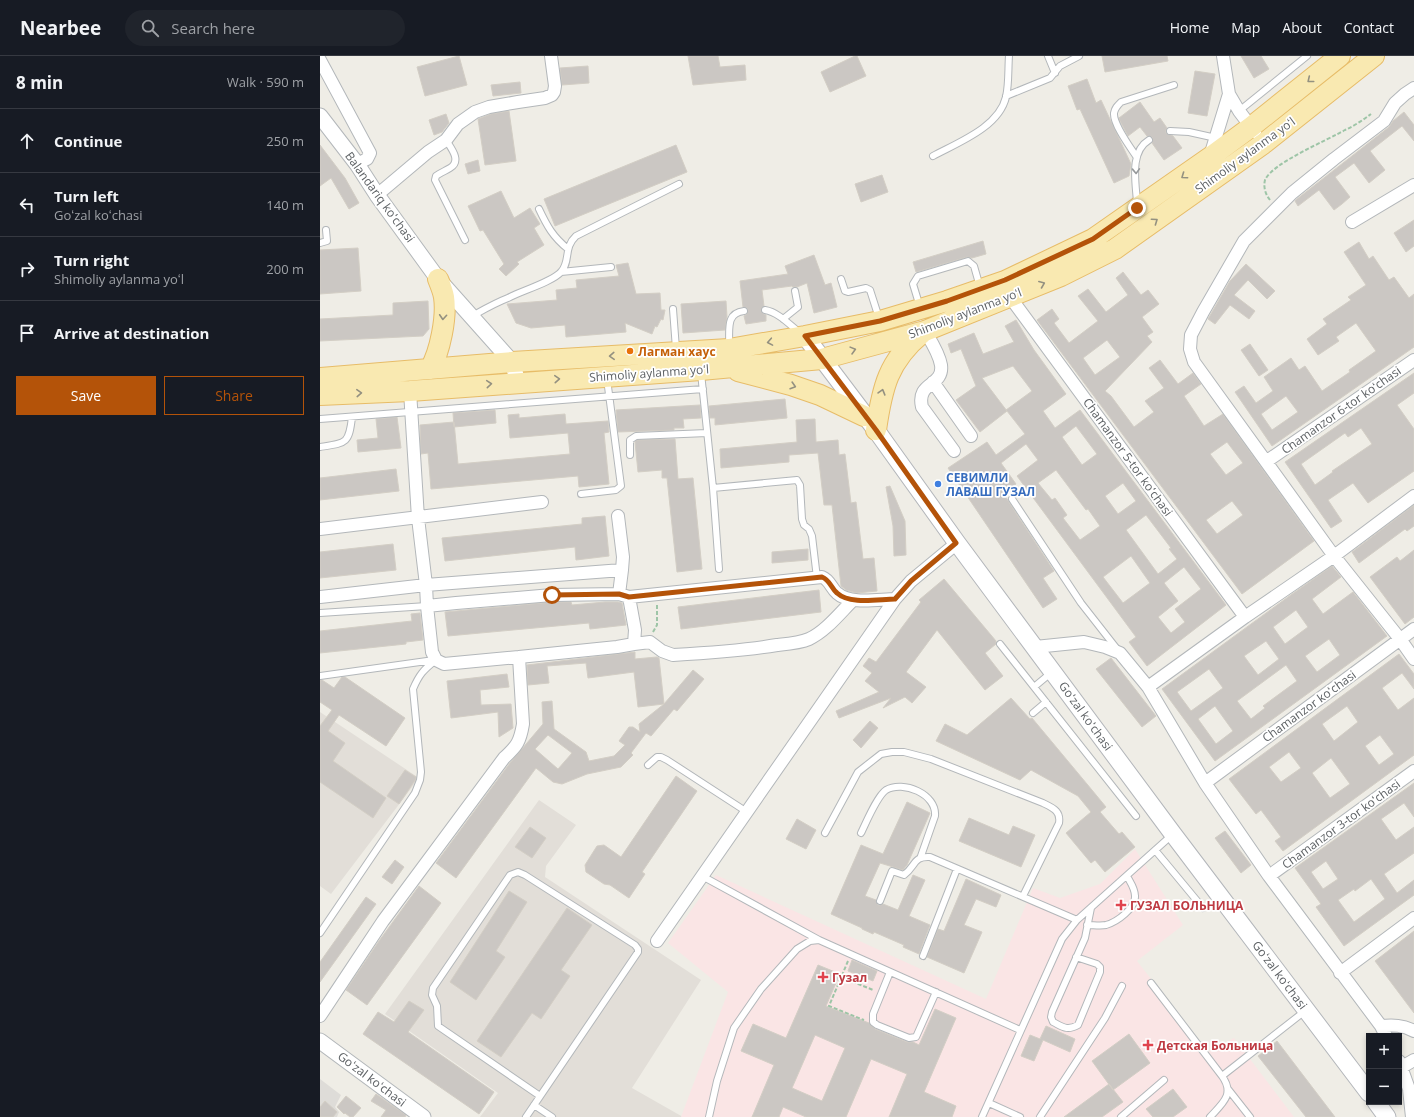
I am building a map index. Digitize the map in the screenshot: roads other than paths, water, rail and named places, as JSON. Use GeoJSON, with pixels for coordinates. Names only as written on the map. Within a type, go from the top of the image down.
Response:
{"type":"FeatureCollection","features":[{"type":"Feature","properties":{"kind":"main road","name":"Shimoliy aylanma yoʻl"},"geometry":{"type":"LineString","coordinates":[[320,378],[512,362],[676,352],[729,358],[822,359],[925,330],[1061,276],[1115,249],[1263,144],[1374,56]]}},
{"type":"Feature","properties":{"kind":"main road","name":"Shimoliy aylanma yoʻl"},"geometry":{"type":"LineString","coordinates":[[320,395],[410,391],[518,382],[701,370],[729,358],[805,336],[880,321],[920,309],[1005,280],[1093,239],[1251,127],[1333,58]]}},
{"type":"Feature","properties":{"kind":"main road"},"geometry":{"type":"LineString","coordinates":[[430,369],[435,361],[443,323],[444,297],[438,278]]}},
{"type":"Feature","properties":{"kind":"main road"},"geometry":{"type":"LineString","coordinates":[[729,358],[820,395],[870,423],[880,400],[890,370],[909,343],[925,330]]}},
{"type":"Feature","properties":{"kind":"main road","name":"Goʻzal koʻchasi"},"geometry":{"type":"LineString","coordinates":[[805,336],[870,423],[956,543],[1366,1089]]}},
{"type":"Feature","properties":{"kind":"main road"},"geometry":{"type":"LineString","coordinates":[[1378,1105],[1387,1117]]}},
{"type":"Feature","properties":{"kind":"street"},"geometry":{"type":"LineString","coordinates":[[378,195],[428,152],[446,140],[458,124],[475,112],[489,107],[545,98],[552,95],[555,86],[551,56]]}},
{"type":"Feature","properties":{"kind":"street"},"geometry":{"type":"LineString","coordinates":[[1223,56],[1229,94],[1239,111],[1263,144]]}},
{"type":"Feature","properties":{"kind":"street"},"geometry":{"type":"LineString","coordinates":[[320,60],[370,153],[367,158],[357,164]]}},
{"type":"Feature","properties":{"kind":"street"},"geometry":{"type":"LineString","coordinates":[[1414,88],[1395,103],[1384,121],[1334,158],[1280,205],[1244,241],[1191,335],[1190,349],[1194,362],[1267,461],[1334,556],[1400,639],[1414,659]]}},
{"type":"Feature","properties":{"kind":"street"},"geometry":{"type":"LineString","coordinates":[[1209,158],[1229,94]]}},
{"type":"Feature","properties":{"kind":"street","name":"Balandariq koʻchasi"},"geometry":{"type":"LineString","coordinates":[[322,121],[357,164],[438,278],[512,362]]}},
{"type":"Feature","properties":{"kind":"street"},"geometry":{"type":"LineString","coordinates":[[1352,222],[1414,185]]}},
{"type":"Feature","properties":{"kind":"street","name":"Chamanzor 5-tor koʻchasi"},"geometry":{"type":"LineString","coordinates":[[1010,297],[1245,616]]}},
{"type":"Feature","properties":{"kind":"street"},"geometry":{"type":"LineString","coordinates":[[925,330],[939,358],[941,366],[938,379],[922,392],[920,400],[922,407],[954,451]]}},
{"type":"Feature","properties":{"kind":"street","name":"Chamanzor 6-tor koʻchasi"},"geometry":{"type":"LineString","coordinates":[[1267,461],[1414,360]]}},
{"type":"Feature","properties":{"kind":"street"},"geometry":{"type":"LineString","coordinates":[[512,362],[518,382]]}},
{"type":"Feature","properties":{"kind":"street"},"geometry":{"type":"LineString","coordinates":[[933,382],[971,436]]}},
{"type":"Feature","properties":{"kind":"street"},"geometry":{"type":"LineString","coordinates":[[410,391],[418,518],[432,652],[436,660],[444,664],[617,647],[650,642],[662,651],[673,655],[757,649],[800,642],[809,639],[834,620],[852,600]]}},
{"type":"Feature","properties":{"kind":"street"},"geometry":{"type":"LineString","coordinates":[[1148,687],[1245,616],[1334,556],[1414,496]]}},
{"type":"Feature","properties":{"kind":"street"},"geometry":{"type":"LineString","coordinates":[[320,529],[542,502]]}},
{"type":"Feature","properties":{"kind":"street"},"geometry":{"type":"LineString","coordinates":[[618,516],[623,557],[622,570],[624,596],[635,630],[634,644]]}},
{"type":"Feature","properties":{"kind":"street"},"geometry":{"type":"LineString","coordinates":[[656,941],[895,599],[911,581],[956,543]]}},
{"type":"Feature","properties":{"kind":"street"},"geometry":{"type":"LineString","coordinates":[[320,597],[426,585],[622,570]]}},
{"type":"Feature","properties":{"kind":"street"},"geometry":{"type":"LineString","coordinates":[[427,606],[552,595],[624,596],[656,594],[818,578],[827,579],[836,592],[843,597],[852,600],[895,599]]}},
{"type":"Feature","properties":{"kind":"street","name":"Chamanzor koʻchasi"},"geometry":{"type":"LineString","coordinates":[[1205,783],[1414,629]]}},
{"type":"Feature","properties":{"kind":"street"},"geometry":{"type":"LineString","coordinates":[[1034,647],[1084,642],[1120,653],[1148,687],[1205,783],[1268,876],[1384,1031],[1397,1025],[1407,1027],[1414,1031]]}},
{"type":"Feature","properties":{"kind":"street"},"geometry":{"type":"LineString","coordinates":[[320,1016],[383,921],[495,771],[518,744],[522,734],[523,724],[519,657]]}},
{"type":"Feature","properties":{"kind":"street","name":"Chamanzor 3-tor koʻchasi"},"geometry":{"type":"LineString","coordinates":[[1268,876],[1414,771]]}},
{"type":"Feature","properties":{"kind":"street"},"geometry":{"type":"LineString","coordinates":[[1340,973],[1414,918]]}},
{"type":"Feature","properties":{"kind":"street","name":"Goʻzal koʻchasi"},"geometry":{"type":"LineString","coordinates":[[320,1041],[423,1117]]}},
{"type":"Feature","properties":{"kind":"street"},"geometry":{"type":"LineString","coordinates":[[1402,1064],[1414,1060]]}},
{"type":"Feature","properties":{"kind":"street"},"geometry":{"type":"LineString","coordinates":[[1402,1066],[1412,1089],[1412,1117]]}},
{"type":"Feature","properties":{"kind":"lane"},"geometry":{"type":"LineString","coordinates":[[934,156],[981,130],[996,117],[1006,96],[1009,56]]}},
{"type":"Feature","properties":{"kind":"lane"},"geometry":{"type":"LineString","coordinates":[[1048,56],[1055,73]]}},
{"type":"Feature","properties":{"kind":"lane"},"geometry":{"type":"LineString","coordinates":[[1006,96],[1050,78],[1060,66],[1079,56]]}},
{"type":"Feature","properties":{"kind":"lane"},"geometry":{"type":"LineString","coordinates":[[1239,111],[1307,56]]}},
{"type":"Feature","properties":{"kind":"lane"},"geometry":{"type":"LineString","coordinates":[[1137,208],[1136,156],[1115,121],[1114,114],[1116,107],[1121,102],[1174,85]]}},
{"type":"Feature","properties":{"kind":"lane"},"geometry":{"type":"LineString","coordinates":[[1170,132],[1190,132],[1216,138]]}},
{"type":"Feature","properties":{"kind":"lane"},"geometry":{"type":"LineString","coordinates":[[446,140],[456,159],[453,166],[436,176],[434,180],[465,240]]}},
{"type":"Feature","properties":{"kind":"lane"},"geometry":{"type":"LineString","coordinates":[[1136,156],[1145,142],[1149,140]]}},
{"type":"Feature","properties":{"kind":"lane"},"geometry":{"type":"LineString","coordinates":[[561,272],[566,261],[570,241],[576,236],[679,184]]}},
{"type":"Feature","properties":{"kind":"lane"},"geometry":{"type":"LineString","coordinates":[[539,209],[550,231],[568,250]]}},
{"type":"Feature","properties":{"kind":"lane"},"geometry":{"type":"LineString","coordinates":[[320,243],[327,241],[326,230]]}},
{"type":"Feature","properties":{"kind":"lane"},"geometry":{"type":"LineString","coordinates":[[920,309],[913,284],[918,276],[968,261],[974,266],[980,289]]}},
{"type":"Feature","properties":{"kind":"lane"},"geometry":{"type":"LineString","coordinates":[[472,316],[507,298],[552,278],[561,272],[612,267]]}},
{"type":"Feature","properties":{"kind":"lane"},"geometry":{"type":"LineString","coordinates":[[840,279],[845,291],[848,292],[866,288],[870,290],[880,321]]}},
{"type":"Feature","properties":{"kind":"lane"},"geometry":{"type":"LineString","coordinates":[[783,319],[798,307],[795,291]]}},
{"type":"Feature","properties":{"kind":"lane"},"geometry":{"type":"LineString","coordinates":[[673,309],[676,352]]}},
{"type":"Feature","properties":{"kind":"lane"},"geometry":{"type":"LineString","coordinates":[[729,358],[730,320],[732,315],[744,310]]}},
{"type":"Feature","properties":{"kind":"lane"},"geometry":{"type":"LineString","coordinates":[[765,310],[772,311],[805,336]]}},
{"type":"Feature","properties":{"kind":"lane"},"geometry":{"type":"LineString","coordinates":[[701,370],[713,488],[719,569]]}},
{"type":"Feature","properties":{"kind":"lane"},"geometry":{"type":"LineString","coordinates":[[581,494],[616,490],[621,486],[607,376]]}},
{"type":"Feature","properties":{"kind":"lane"},"geometry":{"type":"LineString","coordinates":[[320,419],[610,398],[703,389]]}},
{"type":"Feature","properties":{"kind":"lane"},"geometry":{"type":"LineString","coordinates":[[320,447],[340,444],[346,440],[349,436],[352,417]]}},
{"type":"Feature","properties":{"kind":"lane"},"geometry":{"type":"LineString","coordinates":[[630,455],[630,440],[636,436],[707,433]]}},
{"type":"Feature","properties":{"kind":"lane"},"geometry":{"type":"LineString","coordinates":[[713,488],[797,480],[800,485],[802,520],[812,536],[818,578]]}},
{"type":"Feature","properties":{"kind":"lane"},"geometry":{"type":"LineString","coordinates":[[1012,499],[1081,604],[1120,653]]}},
{"type":"Feature","properties":{"kind":"lane"},"geometry":{"type":"LineString","coordinates":[[320,613],[427,606]]}},
{"type":"Feature","properties":{"kind":"lane"},"geometry":{"type":"LineString","coordinates":[[1000,644],[1136,816]]}},
{"type":"Feature","properties":{"kind":"lane"},"geometry":{"type":"LineString","coordinates":[[320,676],[436,660]]}},
{"type":"Feature","properties":{"kind":"lane"},"geometry":{"type":"LineString","coordinates":[[320,933],[415,793],[420,780],[421,772],[413,690],[424,669],[436,660]]}},
{"type":"Feature","properties":{"kind":"lane"},"geometry":{"type":"LineString","coordinates":[[1034,686],[1053,671]]}},
{"type":"Feature","properties":{"kind":"lane"},"geometry":{"type":"LineString","coordinates":[[1033,713],[1046,702]]}},
{"type":"Feature","properties":{"kind":"lane"},"geometry":{"type":"LineString","coordinates":[[825,833],[858,772],[881,754],[904,752],[931,759],[1043,803],[1054,808],[1058,813],[1060,818],[1059,823],[1023,896]]}},
{"type":"Feature","properties":{"kind":"lane"},"geometry":{"type":"LineString","coordinates":[[648,765],[653,759],[662,757],[746,812]]}},
{"type":"Feature","properties":{"kind":"lane"},"geometry":{"type":"LineString","coordinates":[[861,833],[872,810],[885,791],[892,788],[899,787],[922,792],[930,798],[936,809],[921,856],[918,858],[911,870],[904,875],[892,870],[880,901]]}},
{"type":"Feature","properties":{"kind":"lane"},"geometry":{"type":"LineString","coordinates":[[982,1117],[1062,939],[1077,920],[1173,834]]}},
{"type":"Feature","properties":{"kind":"lane"},"geometry":{"type":"LineString","coordinates":[[1155,850],[1202,908]]}},
{"type":"Feature","properties":{"kind":"lane"},"geometry":{"type":"LineString","coordinates":[[921,856],[930,857],[1077,920]]}},
{"type":"Feature","properties":{"kind":"lane"},"geometry":{"type":"LineString","coordinates":[[923,956],[957,869]]}},
{"type":"Feature","properties":{"kind":"lane"},"geometry":{"type":"LineString","coordinates":[[526,1117],[638,952],[638,949],[635,945],[518,872],[510,876],[433,988],[432,995],[437,1006],[438,1026],[540,1096]]}},
{"type":"Feature","properties":{"kind":"lane"},"geometry":{"type":"LineString","coordinates":[[702,876],[819,940],[1020,1030]]}},
{"type":"Feature","properties":{"kind":"lane"},"geometry":{"type":"LineString","coordinates":[[1087,925],[1106,925],[1119,919],[1132,906],[1136,897],[1134,888],[1127,876]]}},
{"type":"Feature","properties":{"kind":"lane"},"geometry":{"type":"LineString","coordinates":[[1076,956],[1097,964],[1100,967],[1100,972],[1078,1026],[1071,1029],[1064,1028],[1053,1022],[1051,1017],[1076,956],[1085,938],[1091,908]]}},
{"type":"Feature","properties":{"kind":"lane"},"geometry":{"type":"LineString","coordinates":[[709,1117],[717,1081],[734,1028],[761,988],[797,949],[810,942],[819,940]]}},
{"type":"Feature","properties":{"kind":"lane"},"geometry":{"type":"LineString","coordinates":[[890,972],[872,1018],[877,1025],[909,1038],[916,1037],[936,992]]}},
{"type":"Feature","properties":{"kind":"lane"},"geometry":{"type":"LineString","coordinates":[[1151,983],[1227,1083],[1228,1089],[1226,1099],[1210,1117]]}},
{"type":"Feature","properties":{"kind":"lane"},"geometry":{"type":"LineString","coordinates":[[1040,1117],[1105,1018],[1122,986]]}},
{"type":"Feature","properties":{"kind":"lane"},"geometry":{"type":"LineString","coordinates":[[1222,1076],[1306,1010]]}},
{"type":"Feature","properties":{"kind":"lane"},"geometry":{"type":"LineString","coordinates":[[1121,1117],[1164,1080]]}},
{"type":"Feature","properties":{"kind":"lane"},"geometry":{"type":"LineString","coordinates":[[1228,1089],[1250,1117]]}},
{"type":"Feature","properties":{"kind":"lane"},"geometry":{"type":"LineString","coordinates":[[989,1103],[1020,1117]]}},
{"type":"Feature","properties":{"kind":"lane"},"geometry":{"type":"LineString","coordinates":[[534,1105],[552,1117]]}},
{"type":"Feature","properties":{"kind":"place","name":"Лагман хаус"},"geometry":{"type":"Point","coordinates":[630,351]}},
{"type":"Feature","properties":{"kind":"place","name":"СЕВИМЛИ ЛАВАШ ГУЗАЛ"},"geometry":{"type":"Point","coordinates":[938,484]}},
{"type":"Feature","properties":{"kind":"place","name":"ГУЗАЛ БОЛЬНИЦА"},"geometry":{"type":"Point","coordinates":[1121,905]}},
{"type":"Feature","properties":{"kind":"place","name":"Гузал"},"geometry":{"type":"Point","coordinates":[823,977]}},
{"type":"Feature","properties":{"kind":"place","name":"Детская Больница"},"geometry":{"type":"Point","coordinates":[1148,1045]}}]}
